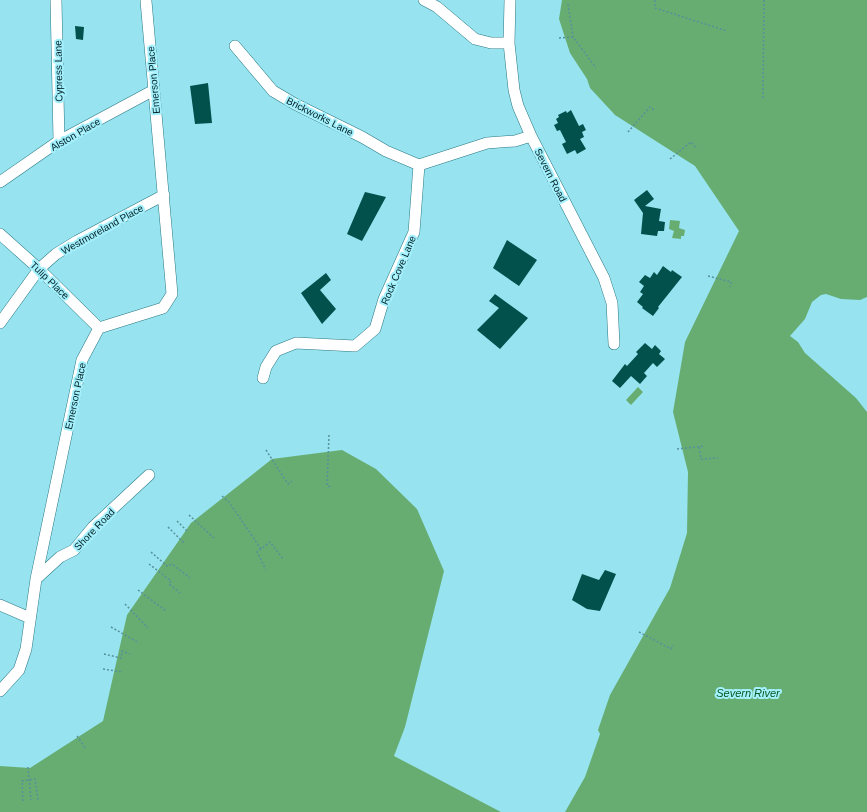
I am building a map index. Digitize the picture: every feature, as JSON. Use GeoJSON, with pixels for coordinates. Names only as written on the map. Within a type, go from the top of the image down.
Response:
{"type":"FeatureCollection","features":[{"type":"Feature","properties":{"kind":"street","name":"Cypress Lane"},"geometry":{"type":"LineString","coordinates":[[56,0],[59,141]]}},
{"type":"Feature","properties":{"kind":"street"},"geometry":{"type":"LineString","coordinates":[[424,0],[437,7],[475,39],[492,43],[509,43]]}},
{"type":"Feature","properties":{"kind":"street","name":"Severn Road"},"geometry":{"type":"LineString","coordinates":[[510,0],[509,43],[514,90],[518,106],[531,136],[604,278],[612,303],[614,344]]}},
{"type":"Feature","properties":{"kind":"street","name":"Emerson Place"},"geometry":{"type":"LineString","coordinates":[[0,691],[19,670],[26,648],[36,579],[82,360],[99,328],[163,308],[172,294],[146,1]]}},
{"type":"Feature","properties":{"kind":"street","name":"Brickworks Lane"},"geometry":{"type":"LineString","coordinates":[[236,46],[273,91],[294,104],[362,137],[386,151],[419,165]]}},
{"type":"Feature","properties":{"kind":"street","name":"Alston Place"},"geometry":{"type":"LineString","coordinates":[[0,182],[59,141],[154,90]]}},
{"type":"Feature","properties":{"kind":"street"},"geometry":{"type":"LineString","coordinates":[[419,165],[487,143],[515,141],[531,136]]}},
{"type":"Feature","properties":{"kind":"street","name":"Rock Cove Lane"},"geometry":{"type":"LineString","coordinates":[[263,378],[266,367],[276,351],[296,343],[355,346],[375,329],[384,299],[414,232],[419,165]]}},
{"type":"Feature","properties":{"kind":"street","name":"Westmoreland Place"},"geometry":{"type":"LineString","coordinates":[[0,323],[39,269],[56,254],[76,241],[164,195]]}},
{"type":"Feature","properties":{"kind":"street","name":"Tulip Place"},"geometry":{"type":"LineString","coordinates":[[0,234],[39,269],[99,328]]}},
{"type":"Feature","properties":{"kind":"street","name":"Shore Road"},"geometry":{"type":"LineString","coordinates":[[36,579],[60,558],[74,550],[93,527],[149,475]]}},
{"type":"Feature","properties":{"kind":"street"},"geometry":{"type":"LineString","coordinates":[[0,605],[30,618]]}},
{"type":"Feature","properties":{"kind":"path"},"geometry":{"type":"LineString","coordinates":[[655,0],[655,8],[727,31]]}},
{"type":"Feature","properties":{"kind":"path"},"geometry":{"type":"LineString","coordinates":[[764,0],[764,98]]}},
{"type":"Feature","properties":{"kind":"path"},"geometry":{"type":"LineString","coordinates":[[568,4],[574,37],[596,68]]}},
{"type":"Feature","properties":{"kind":"path"},"geometry":{"type":"LineString","coordinates":[[559,38],[574,37]]}},
{"type":"Feature","properties":{"kind":"path"},"geometry":{"type":"LineString","coordinates":[[628,132],[650,107],[655,111]]}},
{"type":"Feature","properties":{"kind":"path"},"geometry":{"type":"LineString","coordinates":[[670,159],[691,142],[697,149]]}},
{"type":"Feature","properties":{"kind":"path"},"geometry":{"type":"LineString","coordinates":[[708,276],[731,282],[730,287]]}},
{"type":"Feature","properties":{"kind":"path"},"geometry":{"type":"LineString","coordinates":[[329,435],[327,486],[332,487]]}},
{"type":"Feature","properties":{"kind":"path"},"geometry":{"type":"LineString","coordinates":[[677,449],[706,446]]}},
{"type":"Feature","properties":{"kind":"path"},"geometry":{"type":"LineString","coordinates":[[699,447],[701,459],[718,458]]}},
{"type":"Feature","properties":{"kind":"path"},"geometry":{"type":"LineString","coordinates":[[266,450],[288,484],[292,481]]}},
{"type":"Feature","properties":{"kind":"path"},"geometry":{"type":"LineString","coordinates":[[222,496],[229,502],[261,549]]}},
{"type":"Feature","properties":{"kind":"path"},"geometry":{"type":"LineString","coordinates":[[189,515],[215,539]]}},
{"type":"Feature","properties":{"kind":"path"},"geometry":{"type":"LineString","coordinates":[[177,521],[187,531]]}},
{"type":"Feature","properties":{"kind":"path"},"geometry":{"type":"LineString","coordinates":[[168,527],[184,543]]}},
{"type":"Feature","properties":{"kind":"path"},"geometry":{"type":"LineString","coordinates":[[266,570],[257,552],[270,542],[283,559]]}},
{"type":"Feature","properties":{"kind":"path"},"geometry":{"type":"LineString","coordinates":[[151,552],[167,566],[172,564],[190,578]]}},
{"type":"Feature","properties":{"kind":"path"},"geometry":{"type":"LineString","coordinates":[[149,564],[171,581],[169,584],[180,593]]}},
{"type":"Feature","properties":{"kind":"path"},"geometry":{"type":"LineString","coordinates":[[138,590],[166,610]]}},
{"type":"Feature","properties":{"kind":"path"},"geometry":{"type":"LineString","coordinates":[[125,604],[148,628]]}},
{"type":"Feature","properties":{"kind":"path"},"geometry":{"type":"LineString","coordinates":[[111,627],[139,643]]}},
{"type":"Feature","properties":{"kind":"path"},"geometry":{"type":"LineString","coordinates":[[639,632],[671,649],[673,645]]}},
{"type":"Feature","properties":{"kind":"path"},"geometry":{"type":"LineString","coordinates":[[104,654],[120,658],[122,651],[130,654]]}},
{"type":"Feature","properties":{"kind":"path"},"geometry":{"type":"LineString","coordinates":[[103,669],[122,672]]}},
{"type":"Feature","properties":{"kind":"path"},"geometry":{"type":"LineString","coordinates":[[77,736],[86,749]]}},
{"type":"Feature","properties":{"kind":"path"},"geometry":{"type":"LineString","coordinates":[[28,767],[30,800]]}},
{"type":"Feature","properties":{"kind":"path"},"geometry":{"type":"LineString","coordinates":[[23,801],[22,781],[29,780],[35,780],[38,800]]}},
{"type":"Feature","properties":{"kind":"water","name":"Severn River"},"geometry":{"type":"Polygon","coordinates":[[[562,0],[867,0],[867,297],[860,300],[841,299],[826,294],[821,295],[812,302],[805,319],[790,336],[798,342],[805,353],[856,398],[867,412],[867,812],[565,812],[585,777],[600,734],[598,730],[610,695],[670,588],[687,533],[688,472],[673,412],[685,342],[739,231],[695,166],[615,115],[590,88],[587,79],[570,53],[559,19],[562,0]]]}},
{"type":"Feature","properties":{"kind":"water"},"geometry":{"type":"Polygon","coordinates":[[[670,220],[680,221],[679,228],[685,230],[684,236],[681,236],[681,239],[672,238],[674,231],[669,229],[670,220]]]}},
{"type":"Feature","properties":{"kind":"water"},"geometry":{"type":"Polygon","coordinates":[[[638,387],[643,392],[631,405],[626,400],[638,387]]]}},
{"type":"Feature","properties":{"kind":"water"},"geometry":{"type":"Polygon","coordinates":[[[342,450],[376,469],[417,509],[444,571],[405,727],[394,756],[501,812],[0,812],[0,766],[30,768],[103,721],[127,615],[191,523],[272,459],[342,450]]]}},
{"type":"Feature","properties":{"kind":"building"},"geometry":{"type":"Polygon","coordinates":[[[75,26],[84,27],[83,40],[76,39],[75,26]]]}},
{"type":"Feature","properties":{"kind":"building"},"geometry":{"type":"Polygon","coordinates":[[[208,83],[212,123],[195,124],[190,86],[208,83]]]}},
{"type":"Feature","properties":{"kind":"building"},"geometry":{"type":"Polygon","coordinates":[[[571,110],[579,126],[583,124],[586,130],[582,132],[584,137],[580,139],[586,149],[577,154],[575,150],[567,154],[562,144],[566,142],[560,130],[557,131],[554,125],[558,123],[556,119],[559,117],[558,115],[566,111],[567,113],[571,110]]]}},
{"type":"Feature","properties":{"kind":"building"},"geometry":{"type":"Polygon","coordinates":[[[647,190],[654,199],[645,206],[661,209],[659,221],[665,222],[664,231],[658,231],[657,236],[641,234],[643,213],[634,200],[647,190]]]}},
{"type":"Feature","properties":{"kind":"building"},"geometry":{"type":"Polygon","coordinates":[[[365,192],[386,197],[362,241],[347,234],[365,192]]]}},
{"type":"Feature","properties":{"kind":"building"},"geometry":{"type":"Polygon","coordinates":[[[507,240],[537,260],[519,286],[493,268],[507,240]]]}},
{"type":"Feature","properties":{"kind":"building"},"geometry":{"type":"Polygon","coordinates":[[[663,266],[682,277],[658,307],[659,308],[653,316],[642,308],[643,307],[637,302],[643,294],[640,292],[644,286],[639,282],[645,275],[650,278],[654,272],[657,275],[663,266]]]}},
{"type":"Feature","properties":{"kind":"building"},"geometry":{"type":"Polygon","coordinates":[[[326,273],[331,280],[320,290],[336,309],[322,324],[301,293],[326,273]]]}},
{"type":"Feature","properties":{"kind":"building"},"geometry":{"type":"Polygon","coordinates":[[[495,294],[528,318],[500,349],[477,330],[499,308],[489,301],[495,294]]]}},
{"type":"Feature","properties":{"kind":"building"},"geometry":{"type":"Polygon","coordinates":[[[645,343],[652,349],[655,345],[661,351],[659,354],[665,359],[657,367],[653,363],[644,373],[647,376],[640,384],[631,376],[620,388],[612,381],[625,364],[627,366],[638,354],[636,352],[645,343]]]}},
{"type":"Feature","properties":{"kind":"building"},"geometry":{"type":"Polygon","coordinates":[[[605,570],[616,574],[600,611],[587,609],[572,600],[582,574],[599,580],[605,570]]]}}]}
